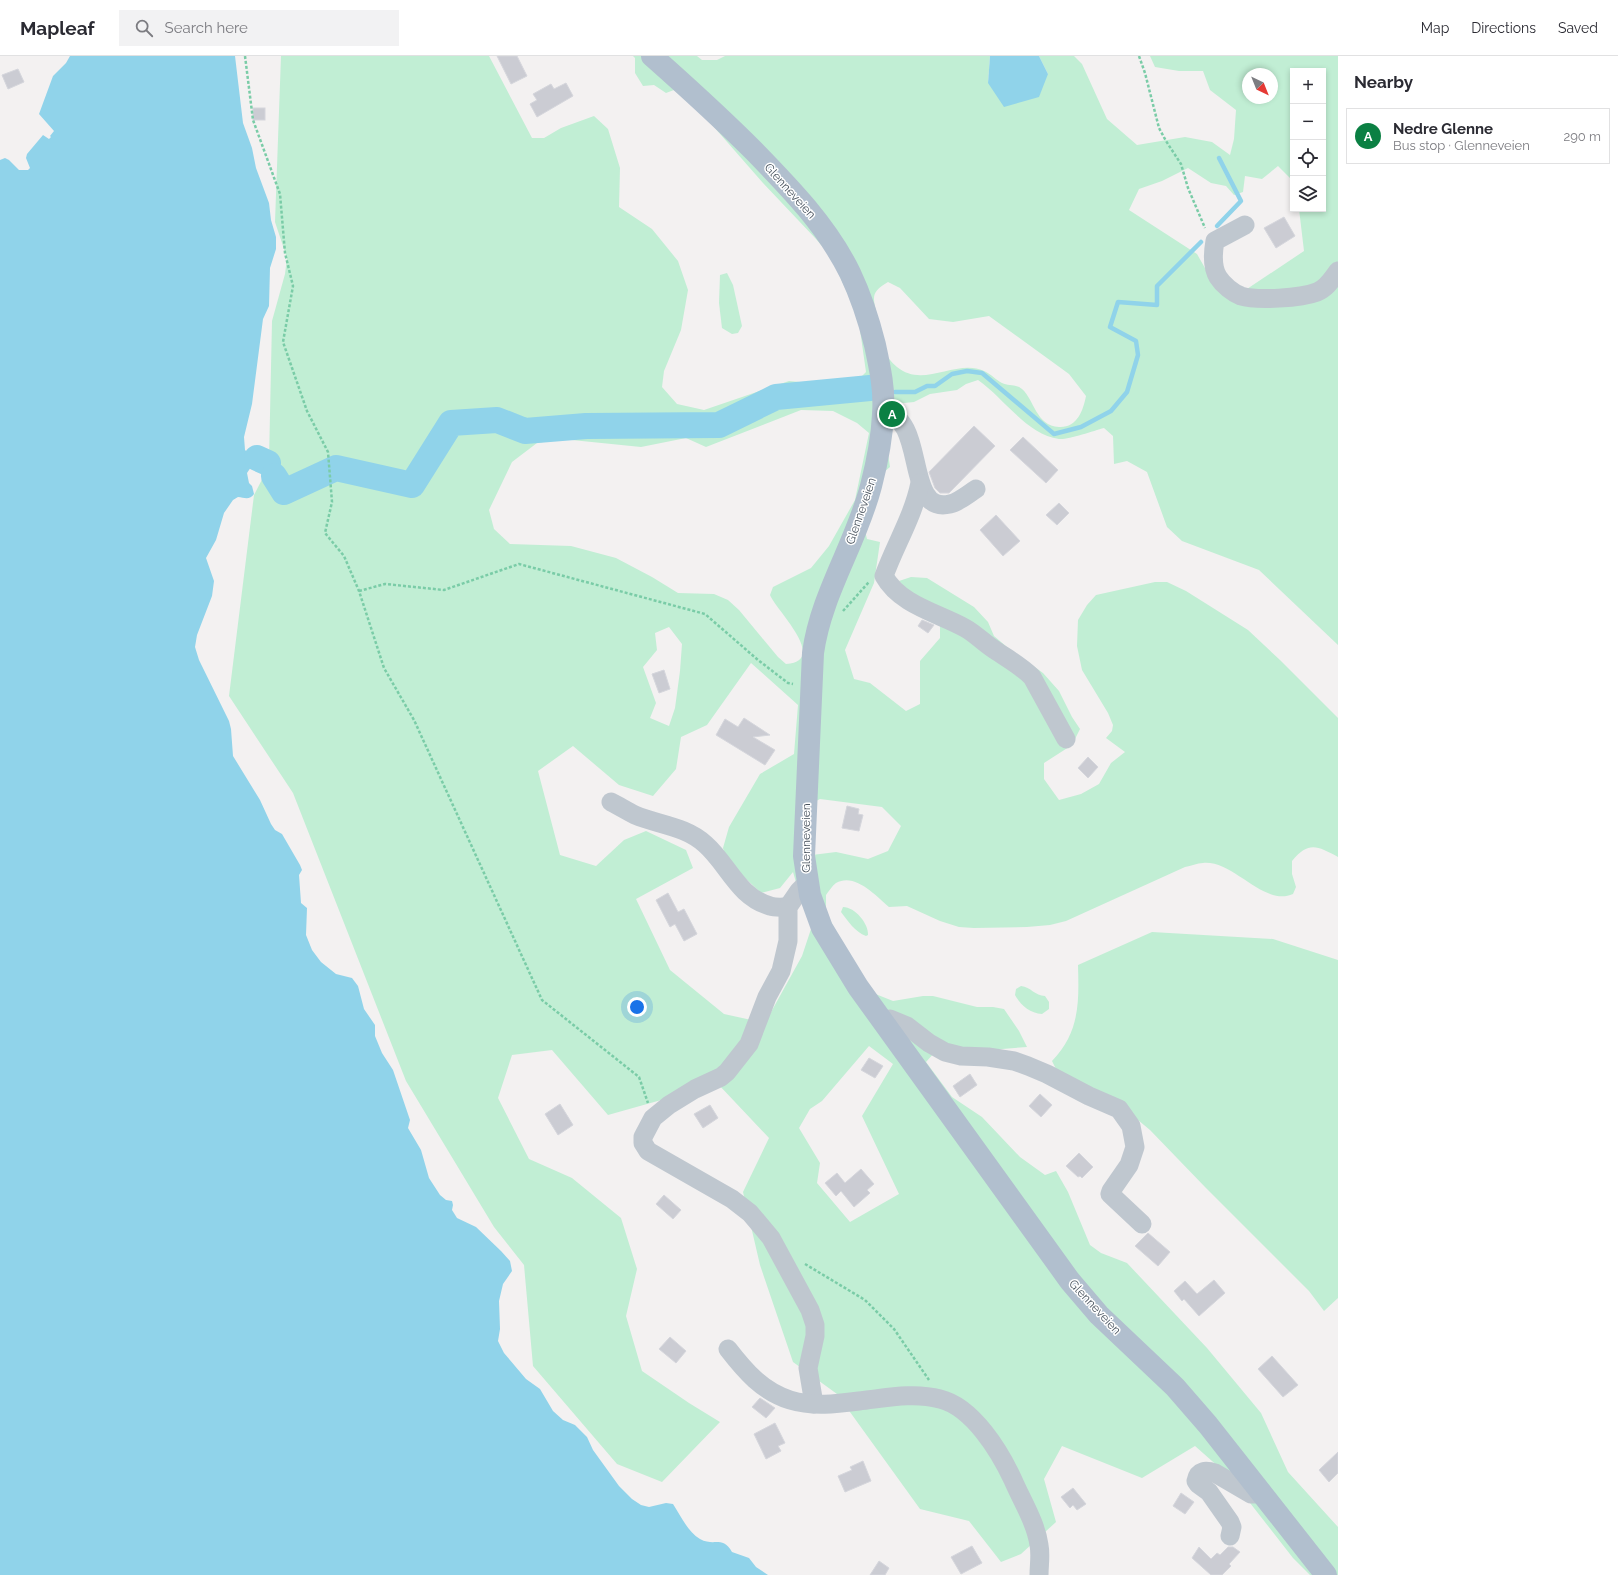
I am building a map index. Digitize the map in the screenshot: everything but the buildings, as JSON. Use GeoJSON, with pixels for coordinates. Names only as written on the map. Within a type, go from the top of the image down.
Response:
{"type":"FeatureCollection","features":[{"type":"Feature","properties":{"kind":"main road","name":"Glenneveien"},"geometry":{"type":"LineString","coordinates":[[652,56],[711,109],[774,171],[818,221],[850,273],[871,329],[880,365],[883,391],[883,413],[880,443],[871,487],[855,533],[826,601],[815,636],[812,653],[812,685],[804,856],[807,883],[822,928],[858,987],[1070,1281],[1099,1315],[1175,1387],[1208,1425],[1326,1575]]}},
{"type":"Feature","properties":{"kind":"street"},"geometry":{"type":"LineString","coordinates":[[1245,225],[1215,241],[1214,261],[1216,272],[1222,282],[1234,292],[1252,298],[1295,296],[1318,292],[1330,284],[1338,271]]}},
{"type":"Feature","properties":{"kind":"street"},"geometry":{"type":"LineString","coordinates":[[883,413],[895,416],[900,420],[906,429],[920,483],[933,501],[944,505],[956,502],[976,489]]}},
{"type":"Feature","properties":{"kind":"street"},"geometry":{"type":"LineString","coordinates":[[920,483],[908,522],[884,576],[888,584],[902,596],[915,604],[965,628],[1025,670],[1036,683],[1066,739]]}},
{"type":"Feature","properties":{"kind":"street"},"geometry":{"type":"LineString","coordinates":[[611,802],[636,815],[677,827],[695,836],[706,844],[737,883],[755,900],[772,907],[788,907]]}},
{"type":"Feature","properties":{"kind":"street"},"geometry":{"type":"LineString","coordinates":[[807,883],[799,891],[788,907],[788,941],[781,971],[767,997],[753,1035],[746,1049],[721,1077],[668,1105],[653,1118],[643,1137],[642,1143],[644,1148],[658,1157],[714,1187],[732,1199],[762,1225],[777,1247],[785,1265],[810,1310],[815,1325],[815,1336],[808,1368],[814,1404]]}},
{"type":"Feature","properties":{"kind":"street"},"geometry":{"type":"LineString","coordinates":[[884,1022],[890,1019],[907,1026],[929,1043],[945,1052],[961,1056],[988,1057],[1014,1061],[1028,1066],[1119,1109],[1131,1126],[1135,1147],[1129,1165],[1110,1194],[1142,1224]]}},
{"type":"Feature","properties":{"kind":"street"},"geometry":{"type":"LineString","coordinates":[[728,1349],[746,1372],[761,1385],[789,1400],[814,1404],[831,1404],[899,1396],[916,1396],[942,1399],[963,1412],[983,1430],[997,1449],[1007,1467],[1037,1534],[1040,1552],[1038,1575]]}},
{"type":"Feature","properties":{"kind":"street"},"geometry":{"type":"LineString","coordinates":[[1230,1536],[1232,1527],[1230,1522],[1209,1492],[1198,1484],[1196,1481],[1197,1476],[1203,1471],[1209,1471],[1251,1494],[1262,1494]]}},
{"type":"Feature","properties":{"kind":"path"},"geometry":{"type":"LineString","coordinates":[[245,56],[253,120],[280,194],[285,253],[293,286],[283,342],[306,411],[328,452],[332,502],[325,533],[344,556],[359,591],[384,668],[414,720],[542,1000],[639,1077],[653,1118]]}},
{"type":"Feature","properties":{"kind":"path"},"geometry":{"type":"LineString","coordinates":[[1139,56],[1160,128],[1166,141],[1178,158],[1188,188],[1203,223],[1215,241]]}},
{"type":"Feature","properties":{"kind":"path"},"geometry":{"type":"LineString","coordinates":[[359,591],[385,584],[444,590],[519,564],[705,614],[758,660],[788,683],[812,685]]}},
{"type":"Feature","properties":{"kind":"path"},"geometry":{"type":"LineString","coordinates":[[841,614],[866,584],[873,578],[884,576]]}},
{"type":"Feature","properties":{"kind":"path"},"geometry":{"type":"LineString","coordinates":[[804,1263],[865,1300],[894,1329],[942,1399]]}},
{"type":"Feature","properties":{"kind":"green space"},"geometry":{"type":"Polygon","coordinates":[[[281,56],[489,56],[532,138],[544,138],[561,128],[594,116],[608,129],[620,168],[619,207],[652,229],[678,261],[688,290],[681,330],[664,371],[662,387],[677,404],[704,410],[789,381],[810,383],[849,383],[859,379],[866,372],[858,316],[830,255],[763,183],[707,119],[674,90],[666,93],[654,85],[643,86],[635,73],[635,58],[633,56],[697,56],[702,60],[717,60],[725,56],[990,56],[988,83],[1048,74],[1039,56],[1074,56],[1082,64],[1107,119],[1137,145],[1185,137],[1212,142],[1230,155],[1234,139],[1236,110],[1210,90],[1203,71],[1179,71],[1155,67],[1150,56],[1338,56],[1338,645],[1259,570],[1182,541],[1167,527],[1147,472],[1127,461],[1114,464],[1113,436],[1104,428],[1063,439],[1047,436],[1036,431],[1016,415],[978,380],[966,384],[957,390],[930,394],[914,402],[904,403],[893,401],[887,447],[890,467],[884,472],[865,531],[867,539],[880,542],[874,583],[845,650],[854,679],[870,683],[906,711],[920,704],[920,661],[940,638],[940,612],[910,594],[899,581],[911,577],[927,578],[974,607],[988,622],[994,636],[1043,673],[1059,691],[1080,729],[1072,745],[1044,763],[1044,779],[1059,800],[1081,794],[1099,784],[1111,763],[1125,752],[1106,738],[1112,731],[1113,725],[1108,713],[1082,670],[1077,646],[1078,620],[1087,605],[1096,595],[1155,582],[1167,582],[1186,591],[1248,630],[1338,718],[1338,857],[1314,847],[1303,850],[1292,861],[1292,874],[1296,887],[1293,894],[1282,896],[1271,894],[1260,889],[1226,868],[1215,864],[1196,864],[1185,867],[1066,921],[1050,925],[1027,927],[959,927],[940,921],[907,906],[889,907],[865,887],[858,883],[843,880],[836,883],[826,895],[826,912],[840,939],[873,993],[893,1001],[923,996],[933,996],[977,1007],[1004,1009],[1019,1031],[1027,1047],[964,1052],[943,1043],[926,1062],[952,1097],[982,1117],[1020,1157],[1045,1175],[1056,1171],[1068,1192],[1090,1245],[1101,1253],[1127,1263],[1207,1348],[1261,1413],[1288,1472],[1338,1527],[1338,1575],[1310,1575],[1293,1558],[1229,1476],[1195,1446],[1142,1478],[1062,1446],[1044,1479],[1056,1522],[1021,1554],[1001,1562],[969,1521],[920,1509],[837,1394],[793,1362],[760,1265],[743,1192],[769,1138],[718,1084],[608,1115],[552,1050],[512,1055],[498,1098],[529,1159],[572,1178],[621,1218],[637,1269],[626,1316],[642,1371],[720,1422],[662,1482],[617,1464],[533,1366],[524,1265],[494,1227],[406,1081],[293,793],[229,696],[254,495],[270,464],[272,321],[285,274],[287,258],[275,222],[281,56]],[[1290,68],[1290,178],[1278,166],[1262,179],[1245,176],[1243,192],[1234,195],[1226,186],[1211,183],[1188,168],[1162,181],[1139,189],[1129,210],[1197,254],[1214,284],[1232,299],[1304,251],[1299,212],[1326,212],[1326,68],[1290,68]],[[888,282],[879,288],[875,294],[874,301],[884,350],[897,367],[907,373],[918,375],[929,375],[963,368],[974,368],[987,372],[1002,383],[1017,386],[1022,389],[1026,393],[1040,417],[1051,425],[1065,427],[1075,422],[1078,418],[1086,396],[1069,374],[989,316],[953,322],[929,319],[900,288],[888,282]],[[801,410],[706,447],[686,438],[641,447],[562,439],[537,443],[512,462],[489,510],[494,529],[510,544],[571,546],[616,558],[678,593],[714,594],[728,600],[739,610],[778,657],[786,664],[798,661],[803,654],[802,645],[789,622],[770,595],[773,587],[811,568],[829,546],[855,500],[869,433],[857,423],[833,411],[801,410]],[[669,627],[655,633],[657,650],[643,667],[656,703],[650,718],[669,726],[675,708],[682,644],[669,627]],[[751,663],[707,725],[681,737],[676,769],[653,796],[619,785],[573,746],[538,771],[560,855],[596,866],[624,840],[646,831],[686,850],[693,868],[636,899],[670,970],[724,1014],[765,1023],[802,956],[812,926],[802,903],[793,872],[780,888],[761,893],[727,861],[723,848],[729,827],[760,774],[794,754],[798,705],[751,663]],[[820,799],[814,802],[812,855],[836,852],[868,859],[888,851],[901,826],[882,807],[820,799]],[[869,1046],[822,1101],[810,1109],[799,1128],[820,1163],[817,1183],[850,1222],[899,1194],[862,1116],[893,1064],[869,1046]]]}},
{"type":"Feature","properties":{"kind":"green space"},"geometry":{"type":"Polygon","coordinates":[[[727,273],[733,285],[742,326],[738,333],[732,334],[722,328],[719,303],[720,275],[727,273]]]}},
{"type":"Feature","properties":{"kind":"green space"},"geometry":{"type":"Polygon","coordinates":[[[843,907],[852,910],[864,921],[868,935],[866,936],[858,932],[852,926],[841,912],[843,907]]]}},
{"type":"Feature","properties":{"kind":"green space"},"geometry":{"type":"Polygon","coordinates":[[[1152,932],[1273,939],[1338,960],[1338,1298],[1324,1311],[1309,1291],[1150,1130],[1120,1105],[1059,1075],[1052,1061],[1068,1039],[1073,1028],[1078,1004],[1078,965],[1152,932]]]}},
{"type":"Feature","properties":{"kind":"green space"},"geometry":{"type":"Polygon","coordinates":[[[1021,986],[1028,988],[1038,995],[1045,996],[1049,1002],[1049,1009],[1042,1014],[1026,1008],[1015,995],[1016,989],[1021,986]]]}},
{"type":"Feature","properties":{"kind":"water"},"geometry":{"type":"Polygon","coordinates":[[[70,56],[235,56],[243,123],[252,148],[256,168],[269,203],[271,220],[276,237],[276,249],[270,268],[269,306],[263,319],[252,404],[244,437],[245,450],[257,458],[247,473],[249,483],[252,486],[254,494],[249,498],[238,497],[233,500],[224,513],[216,540],[206,558],[214,581],[212,596],[197,635],[195,647],[199,660],[229,721],[233,756],[260,800],[271,824],[275,830],[282,834],[302,870],[299,875],[301,903],[307,908],[306,935],[312,950],[321,962],[336,974],[352,978],[358,986],[364,1009],[375,1025],[375,1036],[382,1053],[393,1070],[410,1120],[408,1128],[421,1150],[429,1178],[440,1195],[446,1200],[452,1201],[452,1210],[457,1218],[476,1227],[510,1261],[512,1271],[503,1284],[499,1301],[500,1329],[498,1341],[504,1353],[526,1379],[540,1389],[553,1411],[563,1420],[575,1425],[587,1437],[593,1450],[619,1486],[632,1499],[641,1505],[649,1507],[666,1503],[673,1504],[688,1528],[695,1536],[705,1541],[725,1544],[732,1552],[749,1558],[756,1567],[768,1575],[0,1575],[0,160],[5,158],[19,170],[28,170],[30,168],[26,158],[27,154],[43,135],[49,139],[51,137],[50,136],[54,131],[39,114],[53,76],[66,63],[70,56]]]}},
{"type":"Feature","properties":{"kind":"water"},"geometry":{"type":"Polygon","coordinates":[[[990,56],[1039,56],[1048,74],[1039,97],[1004,107],[988,83],[990,56]]]}},
{"type":"Feature","properties":{"kind":"waterway"},"geometry":{"type":"LineString","coordinates":[[1217,226],[1241,201],[1219,158]]}},
{"type":"Feature","properties":{"kind":"waterway"},"geometry":{"type":"LineString","coordinates":[[895,392],[915,392],[927,386],[935,386],[952,374],[967,371],[982,373],[1054,434],[1081,427],[1111,411],[1127,392],[1138,355],[1136,341],[1110,327],[1118,302],[1157,305],[1157,286],[1201,242]]}},
{"type":"Feature","properties":{"kind":"waterway"},"geometry":{"type":"LineString","coordinates":[[274,476],[284,492],[336,468],[412,485],[451,423],[497,420],[525,431],[586,426],[719,425],[776,397],[870,388]]}},
{"type":"Feature","properties":{"kind":"waterway"},"geometry":{"type":"LineString","coordinates":[[257,458],[268,463]]}},
{"type":"Feature","properties":{"kind":"place","name":"Nedre Glenne"},"geometry":{"type":"Point","coordinates":[892,414]}}]}
